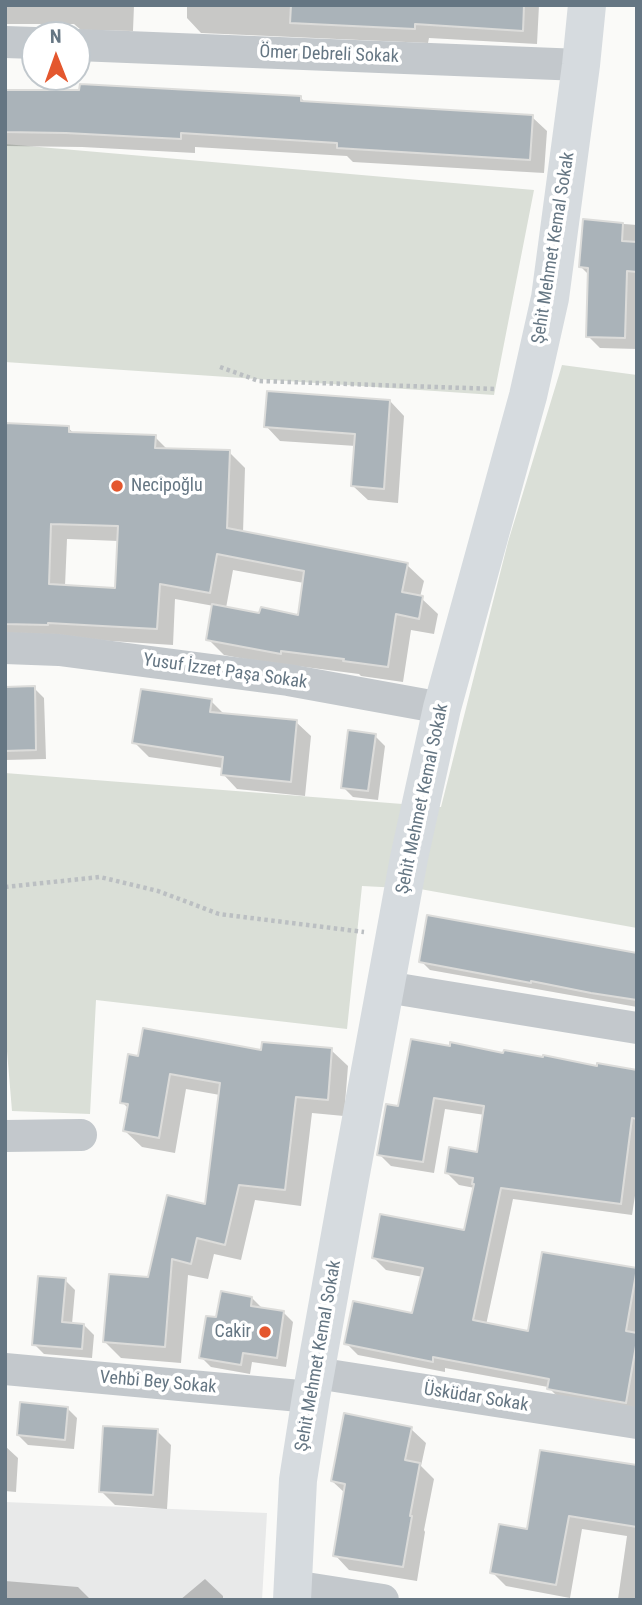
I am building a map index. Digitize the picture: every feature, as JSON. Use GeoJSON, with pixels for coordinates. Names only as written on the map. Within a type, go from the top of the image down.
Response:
{"type":"FeatureCollection","features":[{"type":"Feature","properties":{"kind":"street","name":"Şehit Mehmet Kemal Sokak"},"geometry":{"type":"LineString","coordinates":[[292,1593],[298,1480],[313,1385],[409,858],[442,708],[529,390],[550,298],[582,65],[587,5]]}},
{"type":"Feature","properties":{"kind":"street","name":"Ömer Debreli Sokak"},"geometry":{"type":"LineString","coordinates":[[91,46],[582,65]]}},
{"type":"Feature","properties":{"kind":"street","name":"Yusuf İzzet Paşa Sokak"},"geometry":{"type":"LineString","coordinates":[[5,648],[59,650],[288,680],[442,708]]}},
{"type":"Feature","properties":{"kind":"street"},"geometry":{"type":"LineString","coordinates":[[386,987],[637,1028]]}},
{"type":"Feature","properties":{"kind":"street"},"geometry":{"type":"LineString","coordinates":[[5,1136],[81,1135]]}},
{"type":"Feature","properties":{"kind":"street","name":"Vehbi Bey Sokak"},"geometry":{"type":"LineString","coordinates":[[5,1368],[313,1385]]}},
{"type":"Feature","properties":{"kind":"street","name":"Üsküdar Sokak"},"geometry":{"type":"LineString","coordinates":[[313,1385],[637,1423]]}},
{"type":"Feature","properties":{"kind":"street"},"geometry":{"type":"LineString","coordinates":[[292,1593],[383,1600]]}},
{"type":"Feature","properties":{"kind":"path"},"geometry":{"type":"LineString","coordinates":[[220,367],[259,381],[529,390]]}},
{"type":"Feature","properties":{"kind":"path"},"geometry":{"type":"LineString","coordinates":[[5,887],[100,877],[158,891],[219,914],[395,936]]}},
{"type":"Feature","properties":{"kind":"shaded area"},"geometry":{"type":"Polygon","coordinates":[[[5,144],[534,190],[494,395],[5,362],[5,144]]]}},
{"type":"Feature","properties":{"kind":"shaded area"},"geometry":{"type":"Polygon","coordinates":[[[562,365],[637,375],[637,928],[420,889],[362,886],[347,1029],[96,1000],[90,1114],[12,1111],[5,1027],[5,773],[441,807],[508,542],[562,365]]]}},
{"type":"Feature","properties":{"kind":"shaded area"},"geometry":{"type":"Polygon","coordinates":[[[5,1502],[267,1513],[262,1600],[5,1600],[5,1502]]]}},
{"type":"Feature","properties":{"kind":"building"},"geometry":{"type":"Polygon","coordinates":[[[291,5],[524,5],[523,31],[415,24],[415,29],[290,23],[291,5]]]}},
{"type":"Feature","properties":{"kind":"building"},"geometry":{"type":"Polygon","coordinates":[[[91,85],[301,96],[301,101],[533,115],[530,160],[337,148],[337,143],[181,133],[181,139],[5,132],[5,90],[91,91],[91,85]]]}},
{"type":"Feature","properties":{"kind":"building"},"geometry":{"type":"Polygon","coordinates":[[[583,219],[623,223],[622,241],[637,242],[637,272],[627,271],[625,338],[586,337],[588,268],[579,267],[583,219]]]}},
{"type":"Feature","properties":{"kind":"building"},"geometry":{"type":"Polygon","coordinates":[[[267,391],[390,400],[384,489],[351,486],[355,434],[264,427],[267,391]]]}},
{"type":"Feature","properties":{"kind":"building"},"geometry":{"type":"Polygon","coordinates":[[[5,423],[69,426],[69,432],[156,435],[155,448],[230,450],[227,528],[408,563],[402,592],[423,596],[419,619],[396,614],[388,667],[281,651],[281,654],[206,640],[212,604],[259,613],[261,607],[298,615],[304,571],[217,554],[210,593],[160,584],[157,629],[48,623],[5,624],[5,423]],[[51,524],[49,584],[115,588],[118,526],[51,524]]]}},
{"type":"Feature","properties":{"kind":"building"},"geometry":{"type":"Polygon","coordinates":[[[35,686],[36,750],[5,751],[5,687],[35,686]]]}},
{"type":"Feature","properties":{"kind":"building"},"geometry":{"type":"Polygon","coordinates":[[[141,689],[212,699],[210,712],[297,720],[291,782],[221,775],[223,757],[132,743],[141,689]]]}},
{"type":"Feature","properties":{"kind":"building"},"geometry":{"type":"Polygon","coordinates":[[[348,730],[376,734],[368,791],[341,788],[348,730]]]}},
{"type":"Feature","properties":{"kind":"building"},"geometry":{"type":"Polygon","coordinates":[[[427,915],[637,953],[637,1000],[419,962],[427,915]]]}},
{"type":"Feature","properties":{"kind":"building"},"geometry":{"type":"Polygon","coordinates":[[[143,1028],[261,1050],[262,1042],[332,1048],[328,1100],[296,1097],[285,1190],[239,1185],[225,1245],[197,1238],[191,1264],[172,1259],[165,1347],[103,1342],[109,1274],[148,1277],[167,1195],[205,1204],[220,1083],[170,1074],[159,1138],[123,1131],[128,1104],[120,1103],[128,1054],[138,1056],[143,1028]]]}},
{"type":"Feature","properties":{"kind":"building"},"geometry":{"type":"Polygon","coordinates":[[[411,1039],[450,1046],[450,1042],[503,1053],[504,1050],[637,1070],[637,1119],[632,1118],[621,1204],[501,1188],[473,1320],[528,1331],[542,1252],[637,1268],[626,1331],[637,1333],[637,1340],[626,1403],[547,1389],[549,1379],[433,1357],[433,1362],[344,1344],[353,1301],[412,1313],[423,1268],[372,1258],[380,1214],[464,1230],[473,1178],[445,1173],[449,1147],[477,1152],[484,1106],[434,1098],[423,1162],[377,1155],[386,1104],[398,1106],[411,1039]]]}},
{"type":"Feature","properties":{"kind":"building"},"geometry":{"type":"Polygon","coordinates":[[[38,1276],[66,1278],[62,1322],[84,1324],[82,1349],[32,1345],[38,1276]]]}},
{"type":"Feature","properties":{"kind":"building"},"geometry":{"type":"Polygon","coordinates":[[[221,1291],[252,1297],[251,1306],[284,1311],[277,1358],[243,1353],[241,1365],[199,1358],[206,1316],[216,1317],[221,1291]]]}},
{"type":"Feature","properties":{"kind":"building"},"geometry":{"type":"Polygon","coordinates":[[[20,1402],[68,1407],[65,1440],[17,1435],[20,1402]]]}},
{"type":"Feature","properties":{"kind":"building"},"geometry":{"type":"Polygon","coordinates":[[[344,1413],[412,1427],[405,1460],[420,1463],[403,1567],[333,1556],[345,1484],[331,1481],[344,1413]]]}},
{"type":"Feature","properties":{"kind":"building"},"geometry":{"type":"Polygon","coordinates":[[[103,1426],[158,1429],[153,1495],[99,1492],[103,1426]]]}},
{"type":"Feature","properties":{"kind":"building"},"geometry":{"type":"Polygon","coordinates":[[[540,1450],[637,1465],[637,1527],[569,1516],[556,1585],[490,1573],[499,1524],[527,1529],[540,1450]]]}},
{"type":"Feature","properties":{"kind":"place","name":"Necipoğlu"},"geometry":{"type":"Point","coordinates":[117,486]}},
{"type":"Feature","properties":{"kind":"place","name":"Cakir"},"geometry":{"type":"Point","coordinates":[265,1332]}}]}
